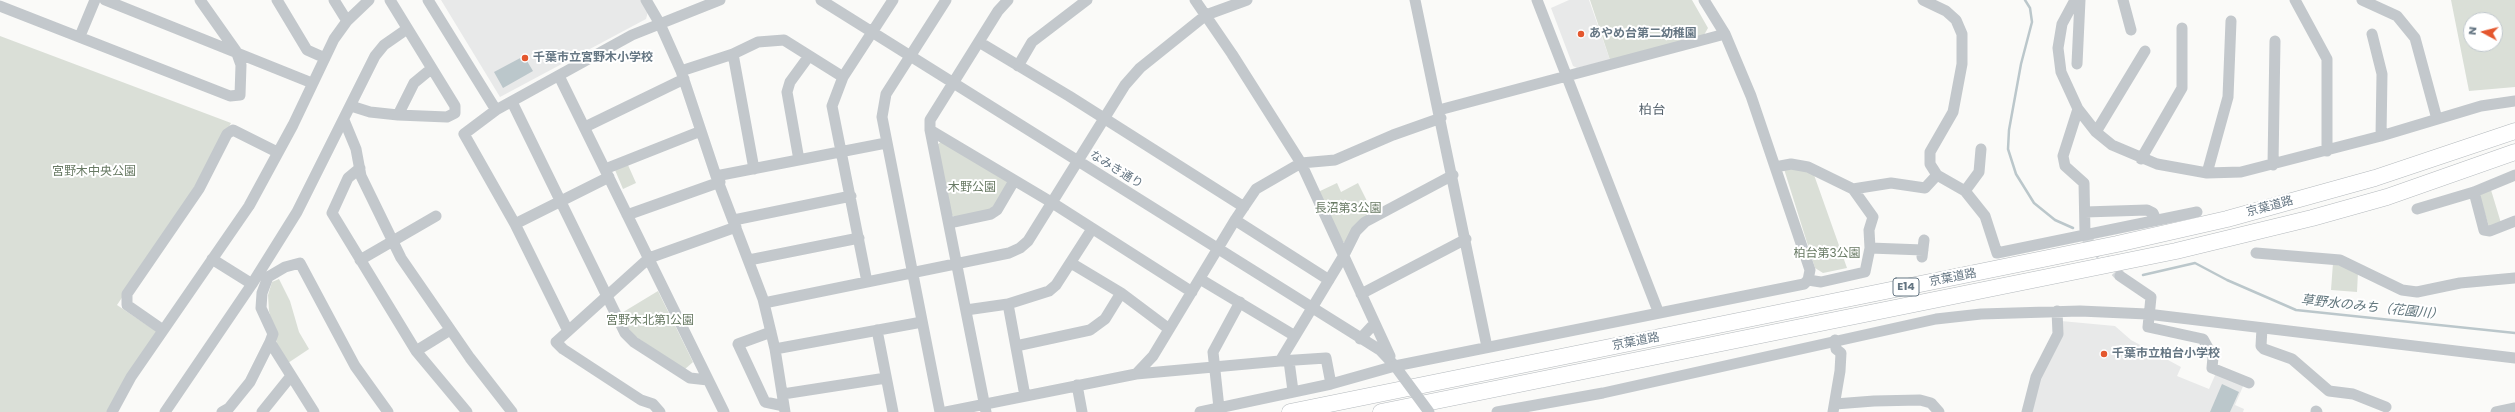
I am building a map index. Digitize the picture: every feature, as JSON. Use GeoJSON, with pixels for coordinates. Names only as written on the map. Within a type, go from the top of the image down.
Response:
{"type":"FeatureCollection","features":[{"type":"Feature","properties":{"kind":"highway","name":"京葉道路"},"geometry":{"type":"LineString","coordinates":[[1290,412],[2139,239],[2227,219],[2375,178],[2515,131]]}},
{"type":"Feature","properties":{"kind":"highway","name":"京葉道路"},"geometry":{"type":"LineString","coordinates":[[1381,412],[2176,251],[2312,218],[2387,197],[2515,152]]}},
{"type":"Feature","properties":{"kind":"street"},"geometry":{"type":"LineString","coordinates":[[80,36],[95,0]]}},
{"type":"Feature","properties":{"kind":"street"},"geometry":{"type":"LineString","coordinates":[[105,0],[236,51],[312,83]]}},
{"type":"Feature","properties":{"kind":"street"},"geometry":{"type":"LineString","coordinates":[[0,6],[80,36],[230,96],[240,95],[241,65],[236,51],[200,0]]}},
{"type":"Feature","properties":{"kind":"street"},"geometry":{"type":"LineString","coordinates":[[277,0],[307,50],[325,58]]}},
{"type":"Feature","properties":{"kind":"street"},"geometry":{"type":"LineString","coordinates":[[334,0],[346,21]]}},
{"type":"Feature","properties":{"kind":"street"},"geometry":{"type":"LineString","coordinates":[[112,412],[131,377],[249,206],[293,125],[334,39],[346,21],[369,0]]}},
{"type":"Feature","properties":{"kind":"street"},"geometry":{"type":"LineString","coordinates":[[351,106],[370,112],[398,115],[447,117],[455,113],[455,106],[390,0]]}},
{"type":"Feature","properties":{"kind":"street"},"geometry":{"type":"LineString","coordinates":[[428,0],[496,110]]}},
{"type":"Feature","properties":{"kind":"street"},"geometry":{"type":"LineString","coordinates":[[646,0],[660,24],[682,75],[718,179],[764,303],[775,349],[784,404]]}},
{"type":"Feature","properties":{"kind":"street"},"geometry":{"type":"LineString","coordinates":[[568,331],[515,224],[464,134],[496,110],[632,35],[719,0]]}},
{"type":"Feature","properties":{"kind":"street","name":"なみき通り"},"geometry":{"type":"LineString","coordinates":[[821,0],[837,4],[873,32],[1311,309],[1380,350],[1394,366]]}},
{"type":"Feature","properties":{"kind":"street"},"geometry":{"type":"LineString","coordinates":[[868,282],[832,106],[843,77],[893,0]]}},
{"type":"Feature","properties":{"kind":"street"},"geometry":{"type":"LineString","coordinates":[[940,412],[882,117],[883,103],[886,94],[946,0]]}},
{"type":"Feature","properties":{"kind":"street"},"geometry":{"type":"LineString","coordinates":[[985,408],[930,130],[930,120],[952,82],[998,11],[1008,0]]}},
{"type":"Feature","properties":{"kind":"street"},"geometry":{"type":"LineString","coordinates":[[1195,0],[1300,163],[1344,255],[1394,366],[1429,412]]}},
{"type":"Feature","properties":{"kind":"street"},"geometry":{"type":"LineString","coordinates":[[764,303],[1009,253],[1020,248],[1028,241],[1125,85],[1140,68],[1206,15],[1247,0]]}},
{"type":"Feature","properties":{"kind":"street"},"geometry":{"type":"LineString","coordinates":[[1415,0],[1453,175],[1487,347]]}},
{"type":"Feature","properties":{"kind":"street"},"geometry":{"type":"LineString","coordinates":[[1537,0],[1658,311]]}},
{"type":"Feature","properties":{"kind":"street"},"geometry":{"type":"LineString","coordinates":[[1200,412],[1331,384],[1394,366],[1658,311],[1768,292],[1804,284],[1808,280],[1810,270],[1751,96],[1725,34],[1704,0]]}},
{"type":"Feature","properties":{"kind":"street"},"geometry":{"type":"LineString","coordinates":[[1923,0],[1946,11],[1956,20],[1962,34],[1962,64],[1953,112],[1930,152],[1930,164],[1937,175],[1965,191],[1986,216],[1997,253],[2197,212]]}},
{"type":"Feature","properties":{"kind":"street"},"geometry":{"type":"LineString","coordinates":[[2075,0],[2062,24],[2058,48],[2061,72],[2078,109],[2096,132],[2112,145],[2141,159],[2176,168],[2207,173],[2236,173],[2327,151],[2480,106],[2515,101]]}},
{"type":"Feature","properties":{"kind":"street"},"geometry":{"type":"LineString","coordinates":[[2077,64],[2080,0]]}},
{"type":"Feature","properties":{"kind":"street"},"geometry":{"type":"LineString","coordinates":[[2123,0],[2131,30]]}},
{"type":"Feature","properties":{"kind":"street"},"geometry":{"type":"LineString","coordinates":[[2294,0],[2327,59],[2327,151]]}},
{"type":"Feature","properties":{"kind":"street"},"geometry":{"type":"LineString","coordinates":[[2362,0],[2397,16],[2415,38],[2437,119]]}},
{"type":"Feature","properties":{"kind":"street"},"geometry":{"type":"LineString","coordinates":[[1018,66],[1032,42],[1082,1]]}},
{"type":"Feature","properties":{"kind":"street"},"geometry":{"type":"LineString","coordinates":[[2207,173],[2228,97],[2231,21]]}},
{"type":"Feature","properties":{"kind":"street"},"geometry":{"type":"LineString","coordinates":[[2141,159],[2182,88],[2182,28]]}},
{"type":"Feature","properties":{"kind":"street"},"geometry":{"type":"LineString","coordinates":[[165,412],[252,284],[297,212],[375,56],[384,45],[407,29]]}},
{"type":"Feature","properties":{"kind":"street"},"geometry":{"type":"LineString","coordinates":[[1136,374],[1153,356],[1235,220],[1256,189],[1300,163],[1335,160],[1440,114],[1566,77],[1725,34]]}},
{"type":"Feature","properties":{"kind":"street"},"geometry":{"type":"LineString","coordinates":[[2372,34],[2382,74],[2381,136]]}},
{"type":"Feature","properties":{"kind":"street"},"geometry":{"type":"LineString","coordinates":[[585,127],[682,75],[758,42],[784,40],[843,77]]}},
{"type":"Feature","properties":{"kind":"street"},"geometry":{"type":"LineString","coordinates":[[2273,165],[2275,41]]}},
{"type":"Feature","properties":{"kind":"street"},"geometry":{"type":"LineString","coordinates":[[979,42],[1105,119],[1244,207]]}},
{"type":"Feature","properties":{"kind":"street"},"geometry":{"type":"LineString","coordinates":[[2096,132],[2145,51]]}},
{"type":"Feature","properties":{"kind":"street"},"geometry":{"type":"LineString","coordinates":[[733,54],[754,169]]}},
{"type":"Feature","properties":{"kind":"street"},"geometry":{"type":"LineString","coordinates":[[799,160],[787,92],[790,82],[809,56]]}},
{"type":"Feature","properties":{"kind":"street"},"geometry":{"type":"LineString","coordinates":[[398,115],[414,83],[431,69]]}},
{"type":"Feature","properties":{"kind":"street"},"geometry":{"type":"LineString","coordinates":[[560,76],[724,412]]}},
{"type":"Feature","properties":{"kind":"street"},"geometry":{"type":"LineString","coordinates":[[512,102],[625,333],[634,342],[690,378],[708,380]]}},
{"type":"Feature","properties":{"kind":"street"},"geometry":{"type":"LineString","coordinates":[[2078,109],[2063,156],[2065,166],[2084,183],[2085,234]]}},
{"type":"Feature","properties":{"kind":"street"},"geometry":{"type":"LineString","coordinates":[[344,120],[356,149],[360,168],[376,209],[401,258],[450,330],[512,412]]}},
{"type":"Feature","properties":{"kind":"street"},"geometry":{"type":"LineString","coordinates":[[163,330],[127,305],[127,294],[199,189],[228,134],[233,130],[277,152]]}},
{"type":"Feature","properties":{"kind":"street"},"geometry":{"type":"LineString","coordinates":[[930,130],[1051,202],[1192,292]]}},
{"type":"Feature","properties":{"kind":"street"},"geometry":{"type":"LineString","coordinates":[[515,224],[561,201],[607,173],[701,131]]}},
{"type":"Feature","properties":{"kind":"street"},"geometry":{"type":"LineString","coordinates":[[627,214],[718,179],[754,169],[886,143]]}},
{"type":"Feature","properties":{"kind":"street"},"geometry":{"type":"LineString","coordinates":[[1965,191],[1979,172],[1981,149]]}},
{"type":"Feature","properties":{"kind":"street"},"geometry":{"type":"LineString","coordinates":[[1776,167],[1791,164],[1808,168],[1853,189],[1873,217],[1869,230],[1870,248],[1865,272],[1821,282],[1808,280]]}},
{"type":"Feature","properties":{"kind":"street"},"geometry":{"type":"LineString","coordinates":[[360,168],[348,178],[332,213],[416,352],[468,412]]}},
{"type":"Feature","properties":{"kind":"street"},"geometry":{"type":"LineString","coordinates":[[1294,391],[1284,361],[1295,336],[1344,255],[1356,231],[1365,222],[1453,175]]}},
{"type":"Feature","properties":{"kind":"street"},"geometry":{"type":"LineString","coordinates":[[1853,189],[1891,184],[1925,188],[1937,175]]}},
{"type":"Feature","properties":{"kind":"street"},"geometry":{"type":"LineString","coordinates":[[2417,210],[2474,192],[2515,176]]}},
{"type":"Feature","properties":{"kind":"street"},"geometry":{"type":"LineString","coordinates":[[949,223],[991,214],[997,210],[1014,180]]}},
{"type":"Feature","properties":{"kind":"street"},"geometry":{"type":"LineString","coordinates":[[2474,192],[2484,230],[2490,231],[2515,220]]}},
{"type":"Feature","properties":{"kind":"street"},"geometry":{"type":"LineString","coordinates":[[660,412],[653,404],[641,400],[563,349],[556,342],[648,258],[735,223],[851,196]]}},
{"type":"Feature","properties":{"kind":"street"},"geometry":{"type":"LineString","coordinates":[[2085,212],[2147,210],[2153,213],[2156,220]]}},
{"type":"Feature","properties":{"kind":"street"},"geometry":{"type":"LineString","coordinates":[[360,260],[392,240],[436,216]]}},
{"type":"Feature","properties":{"kind":"street"},"geometry":{"type":"LineString","coordinates":[[1235,220],[1329,280]]}},
{"type":"Feature","properties":{"kind":"street"},"geometry":{"type":"LineString","coordinates":[[966,310],[1008,304],[1049,291],[1071,263],[1092,229]]}},
{"type":"Feature","properties":{"kind":"street"},"geometry":{"type":"LineString","coordinates":[[749,260],[859,238]]}},
{"type":"Feature","properties":{"kind":"street"},"geometry":{"type":"LineString","coordinates":[[1361,294],[1466,239]]}},
{"type":"Feature","properties":{"kind":"street"},"geometry":{"type":"LineString","coordinates":[[1870,248],[1923,249]]}},
{"type":"Feature","properties":{"kind":"street"},"geometry":{"type":"LineString","coordinates":[[2256,253],[2340,260],[2402,290],[2417,292],[2460,283],[2515,278]]}},
{"type":"Feature","properties":{"kind":"street"},"geometry":{"type":"LineString","coordinates":[[212,259],[252,284]]}},
{"type":"Feature","properties":{"kind":"street"},"geometry":{"type":"LineString","coordinates":[[222,412],[229,408],[250,382],[273,334],[261,308],[262,293],[268,277],[285,266],[300,263],[355,366],[388,412]]}},
{"type":"Feature","properties":{"kind":"street"},"geometry":{"type":"LineString","coordinates":[[1071,263],[1121,293],[1169,329]]}},
{"type":"Feature","properties":{"kind":"street"},"geometry":{"type":"LineString","coordinates":[[2120,276],[2151,297],[2152,302],[2147,314],[2148,327],[2203,339],[2213,357],[2212,368],[2249,383]]}},
{"type":"Feature","properties":{"kind":"street"},"geometry":{"type":"LineString","coordinates":[[1200,278],[1295,336]]}},
{"type":"Feature","properties":{"kind":"street"},"geometry":{"type":"LineString","coordinates":[[1016,346],[1090,330],[1104,319],[1121,293]]}},
{"type":"Feature","properties":{"kind":"street"},"geometry":{"type":"LineString","coordinates":[[1219,408],[1213,367],[1214,347],[1240,302]]}},
{"type":"Feature","properties":{"kind":"street"},"geometry":{"type":"LineString","coordinates":[[1008,304],[1024,396]]}},
{"type":"Feature","properties":{"kind":"street"},"geometry":{"type":"LineString","coordinates":[[2027,412],[2036,377],[2058,334],[2057,311]]}},
{"type":"Feature","properties":{"kind":"street"},"geometry":{"type":"LineString","coordinates":[[1498,412],[1603,393],[1835,340],[1936,319],[1981,314],[2057,311],[2147,314],[2515,358]]}},
{"type":"Feature","properties":{"kind":"street"},"geometry":{"type":"LineString","coordinates":[[775,349],[922,322]]}},
{"type":"Feature","properties":{"kind":"street"},"geometry":{"type":"LineString","coordinates":[[1360,339],[1374,324]]}},
{"type":"Feature","properties":{"kind":"street"},"geometry":{"type":"LineString","coordinates":[[2262,328],[2261,346],[2264,349],[2292,359],[2329,390],[2353,394],[2386,408]]}},
{"type":"Feature","properties":{"kind":"street"},"geometry":{"type":"LineString","coordinates":[[416,352],[450,330]]}},
{"type":"Feature","properties":{"kind":"street"},"geometry":{"type":"LineString","coordinates":[[877,330],[893,412]]}},
{"type":"Feature","properties":{"kind":"street"},"geometry":{"type":"LineString","coordinates":[[771,332],[738,344],[765,402],[784,404],[886,378]]}},
{"type":"Feature","properties":{"kind":"street"},"geometry":{"type":"LineString","coordinates":[[1835,340],[1836,349],[1841,353],[1834,408],[1874,401],[1920,400],[1931,403],[1939,412]]}},
{"type":"Feature","properties":{"kind":"street"},"geometry":{"type":"LineString","coordinates":[[270,342],[314,412]]}},
{"type":"Feature","properties":{"kind":"street"},"geometry":{"type":"LineString","coordinates":[[946,412],[985,408],[1024,396],[1136,374],[1284,361],[1326,358],[1331,384]]}},
{"type":"Feature","properties":{"kind":"street"},"geometry":{"type":"LineString","coordinates":[[262,412],[291,376]]}},
{"type":"Feature","properties":{"kind":"street"},"geometry":{"type":"LineString","coordinates":[[1077,386],[1082,412]]}},
{"type":"Feature","properties":{"kind":"street"},"geometry":{"type":"LineString","coordinates":[[2496,412],[2515,408]]}},
{"type":"Feature","properties":{"kind":"shaded area","name":"千葉市立宮野木小学校"},"geometry":{"type":"Polygon","coordinates":[[[441,0],[641,0],[648,12],[646,19],[500,97],[441,0]]]}},
{"type":"Feature","properties":{"kind":"shaded area","name":"あやめ台第二幼稚園"},"geometry":{"type":"Polygon","coordinates":[[[1569,0],[1589,0],[1610,60],[1577,68],[1573,66],[1551,8],[1569,0]]]}},
{"type":"Feature","properties":{"kind":"shaded area"},"geometry":{"type":"Polygon","coordinates":[[[524,56],[533,71],[503,88],[494,72],[524,56]]]}},
{"type":"Feature","properties":{"kind":"shaded area","name":"千葉市立柏台小学校"},"geometry":{"type":"Polygon","coordinates":[[[2061,321],[2115,326],[2131,340],[2181,367],[2177,376],[2209,389],[2216,373],[2244,384],[2235,405],[2244,409],[2243,412],[2030,412],[2039,377],[2061,321]]]}},
{"type":"Feature","properties":{"kind":"shaded area"},"geometry":{"type":"Polygon","coordinates":[[[2222,384],[2239,392],[2230,412],[2210,412],[2222,384]]]}},
{"type":"Feature","properties":{"kind":"green space"},"geometry":{"type":"Polygon","coordinates":[[[1590,0],[1692,0],[1708,28],[1704,35],[1610,60],[1590,0]]]}},
{"type":"Feature","properties":{"kind":"green space"},"geometry":{"type":"Polygon","coordinates":[[[2451,0],[2515,0],[2515,87],[2469,91],[2451,0]]]}},
{"type":"Feature","properties":{"kind":"green space","name":"宮野木中央公園"},"geometry":{"type":"Polygon","coordinates":[[[0,36],[231,123],[201,180],[117,305],[159,333],[108,412],[0,412],[0,36]]]}},
{"type":"Feature","properties":{"kind":"green space","name":"木野公園"},"geometry":{"type":"Polygon","coordinates":[[[943,140],[1010,179],[994,210],[956,218],[950,214],[936,146],[943,140]]]}},
{"type":"Feature","properties":{"kind":"green space"},"geometry":{"type":"Polygon","coordinates":[[[628,165],[636,183],[623,189],[615,170],[628,165]]]}},
{"type":"Feature","properties":{"kind":"green space","name":"柏台第3公園"},"geometry":{"type":"Polygon","coordinates":[[[1796,168],[1813,172],[1847,268],[1823,273],[1815,268],[1784,169],[1796,168]]]}},
{"type":"Feature","properties":{"kind":"green space","name":"長沼第3公園"},"geometry":{"type":"Polygon","coordinates":[[[1337,183],[1341,192],[1358,183],[1373,213],[1347,242],[1343,242],[1318,192],[1337,183]]]}},
{"type":"Feature","properties":{"kind":"green space"},"geometry":{"type":"Polygon","coordinates":[[[2491,190],[2501,223],[2489,227],[2479,194],[2491,190]]]}},
{"type":"Feature","properties":{"kind":"green space"},"geometry":{"type":"Polygon","coordinates":[[[2333,263],[2358,272],[2357,292],[2331,290],[2333,263]]]}},
{"type":"Feature","properties":{"kind":"green space"},"geometry":{"type":"Polygon","coordinates":[[[279,279],[290,301],[299,332],[309,349],[288,363],[278,348],[269,311],[268,295],[272,282],[279,279]]]}},
{"type":"Feature","properties":{"kind":"green space","name":"宮野木北第1公園"},"geometry":{"type":"Polygon","coordinates":[[[658,291],[693,362],[684,370],[632,334],[620,314],[658,291]]]}},
{"type":"Feature","properties":{"kind":"waterway","name":"草野水のみち（花園川）"},"geometry":{"type":"LineString","coordinates":[[2025,0],[2030,8],[2032,22],[2021,64],[2009,130],[2008,149],[2016,174],[2034,203],[2055,220],[2073,228]]}},
{"type":"Feature","properties":{"kind":"waterway","name":"草野水のみち（花園川）"},"geometry":{"type":"LineString","coordinates":[[2143,275],[2195,263],[2227,280],[2296,310],[2515,333]]}},
{"type":"Feature","properties":{"kind":"tunnel"},"geometry":{"type":"LineString","coordinates":[[2085,233],[2088,240],[2120,276]]}},
{"type":"Feature","properties":{"kind":"place","name":"あやめ台第二幼稚園"},"geometry":{"type":"Point","coordinates":[1581,34]}},
{"type":"Feature","properties":{"kind":"place","name":"千葉市立宮野木小学校"},"geometry":{"type":"Point","coordinates":[525,58]}},
{"type":"Feature","properties":{"kind":"place","name":"千葉市立柏台小学校"},"geometry":{"type":"Point","coordinates":[2104,354]}},
{"type":"Feature","properties":{"kind":"district","name":"柏台"},"geometry":{"type":"Point","coordinates":[1652,111]}}]}
